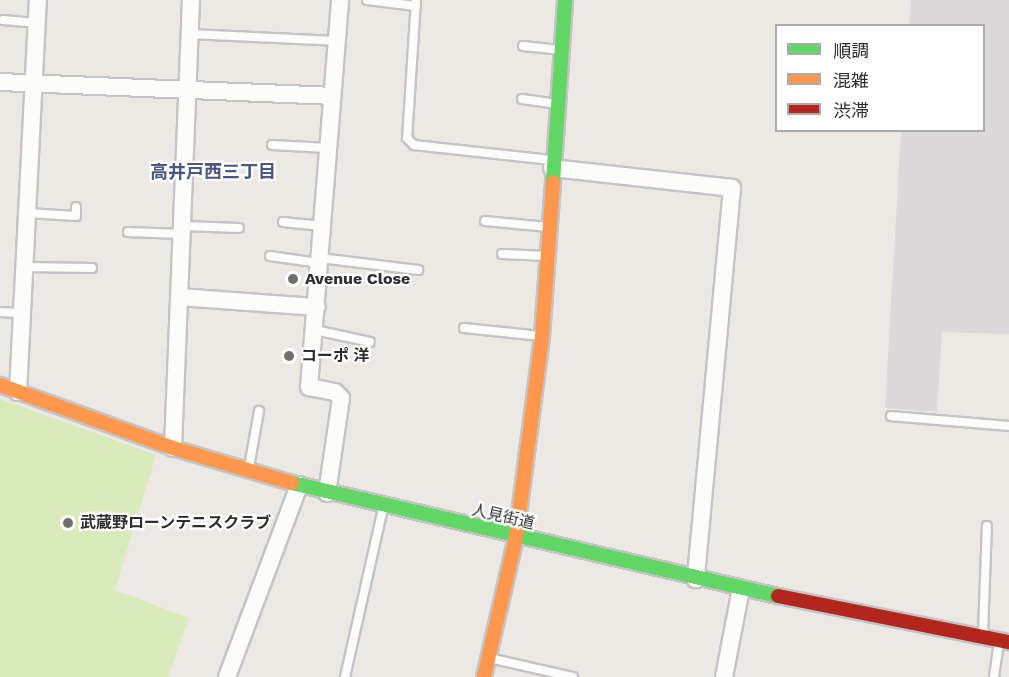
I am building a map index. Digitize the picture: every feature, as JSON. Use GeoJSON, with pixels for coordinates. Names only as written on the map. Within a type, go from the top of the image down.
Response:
{"type":"FeatureCollection","features":[{"type":"Feature","properties":{"kind":"main road"},"geometry":{"type":"LineString","coordinates":[[484,677],[516,537],[542,336],[556,104],[565,0]]}},
{"type":"Feature","properties":{"kind":"main road","name":"人見街道"},"geometry":{"type":"LineString","coordinates":[[0,385],[172,448],[327,493],[741,589],[1004,641]]}},
{"type":"Feature","properties":{"kind":"street"},"geometry":{"type":"LineString","coordinates":[[18,392],[38,0]]}},
{"type":"Feature","properties":{"kind":"street"},"geometry":{"type":"LineString","coordinates":[[172,448],[191,0]]}},
{"type":"Feature","properties":{"kind":"street"},"geometry":{"type":"LineString","coordinates":[[327,493],[341,398],[335,392],[309,387],[340,0]]}},
{"type":"Feature","properties":{"kind":"street"},"geometry":{"type":"LineString","coordinates":[[0,82],[332,96]]}},
{"type":"Feature","properties":{"kind":"street"},"geometry":{"type":"LineString","coordinates":[[552,164],[732,188],[696,579]]}},
{"type":"Feature","properties":{"kind":"street"},"geometry":{"type":"LineString","coordinates":[[180,297],[317,307]]}},
{"type":"Feature","properties":{"kind":"street"},"geometry":{"type":"LineString","coordinates":[[227,677],[299,485]]}},
{"type":"Feature","properties":{"kind":"street"},"geometry":{"type":"LineString","coordinates":[[724,677],[741,589]]}},
{"type":"Feature","properties":{"kind":"lane"},"geometry":{"type":"LineString","coordinates":[[366,0],[416,3],[407,138],[414,145],[552,164]]}},
{"type":"Feature","properties":{"kind":"lane"},"geometry":{"type":"LineString","coordinates":[[3,21],[36,22]]}},
{"type":"Feature","properties":{"kind":"lane"},"geometry":{"type":"LineString","coordinates":[[190,34],[336,41]]}},
{"type":"Feature","properties":{"kind":"lane"},"geometry":{"type":"LineString","coordinates":[[523,46],[561,50]]}},
{"type":"Feature","properties":{"kind":"lane"},"geometry":{"type":"LineString","coordinates":[[522,99],[556,104]]}},
{"type":"Feature","properties":{"kind":"lane"},"geometry":{"type":"LineString","coordinates":[[272,145],[328,148]]}},
{"type":"Feature","properties":{"kind":"lane"},"geometry":{"type":"LineString","coordinates":[[27,213],[76,216],[76,207]]}},
{"type":"Feature","properties":{"kind":"lane"},"geometry":{"type":"LineString","coordinates":[[485,221],[548,228]]}},
{"type":"Feature","properties":{"kind":"lane"},"geometry":{"type":"LineString","coordinates":[[283,222],[322,226]]}},
{"type":"Feature","properties":{"kind":"lane"},"geometry":{"type":"LineString","coordinates":[[128,232],[239,228]]}},
{"type":"Feature","properties":{"kind":"lane"},"geometry":{"type":"LineString","coordinates":[[502,254],[546,256]]}},
{"type":"Feature","properties":{"kind":"lane"},"geometry":{"type":"LineString","coordinates":[[270,256],[418,270]]}},
{"type":"Feature","properties":{"kind":"lane"},"geometry":{"type":"LineString","coordinates":[[25,267],[92,268]]}},
{"type":"Feature","properties":{"kind":"lane"},"geometry":{"type":"LineString","coordinates":[[0,312],[22,313]]}},
{"type":"Feature","properties":{"kind":"lane"},"geometry":{"type":"LineString","coordinates":[[464,328],[542,336]]}},
{"type":"Feature","properties":{"kind":"lane"},"geometry":{"type":"LineString","coordinates":[[315,330],[370,342]]}},
{"type":"Feature","properties":{"kind":"lane"},"geometry":{"type":"LineString","coordinates":[[248,471],[260,411]]}},
{"type":"Feature","properties":{"kind":"lane"},"geometry":{"type":"LineString","coordinates":[[891,416],[1009,426]]}},
{"type":"Feature","properties":{"kind":"lane"},"geometry":{"type":"LineString","coordinates":[[345,677],[383,506]]}},
{"type":"Feature","properties":{"kind":"lane"},"geometry":{"type":"LineString","coordinates":[[983,637],[987,526]]}},
{"type":"Feature","properties":{"kind":"lane"},"geometry":{"type":"LineString","coordinates":[[994,677],[1004,641]]}},
{"type":"Feature","properties":{"kind":"lane"},"geometry":{"type":"LineString","coordinates":[[489,658],[573,677]]}},
{"type":"Feature","properties":{"kind":"shaded area"},"geometry":{"type":"Polygon","coordinates":[[[911,0],[1009,0],[1009,334],[942,332],[937,412],[885,408],[901,132],[985,132],[985,24],[909,24],[911,0]]]}},
{"type":"Feature","properties":{"kind":"green space","name":"武蔵野ローンテニスクラブ"},"geometry":{"type":"Polygon","coordinates":[[[0,399],[156,455],[115,590],[189,618],[168,677],[0,677],[0,399]]]}},
{"type":"Feature","properties":{"kind":"traffic: fast"},"geometry":{"type":"LineString","coordinates":[[553,182],[565,0]]}},
{"type":"Feature","properties":{"kind":"traffic: fast"},"geometry":{"type":"LineString","coordinates":[[292,483],[778,596]]}},
{"type":"Feature","properties":{"kind":"traffic: slow"},"geometry":{"type":"LineString","coordinates":[[484,677],[516,537],[542,336],[553,182]]}},
{"type":"Feature","properties":{"kind":"traffic: slow"},"geometry":{"type":"LineString","coordinates":[[0,385],[173,448],[292,483]]}},
{"type":"Feature","properties":{"kind":"traffic: jam"},"geometry":{"type":"LineString","coordinates":[[778,596],[1009,642]]}},
{"type":"Feature","properties":{"kind":"place","name":"Avenue Close"},"geometry":{"type":"Point","coordinates":[293,279]}},
{"type":"Feature","properties":{"kind":"place","name":"コーポ 洋"},"geometry":{"type":"Point","coordinates":[289,356]}},
{"type":"Feature","properties":{"kind":"place","name":"武蔵野ローンテニスクラブ"},"geometry":{"type":"Point","coordinates":[68,523]}},
{"type":"Feature","properties":{"kind":"district","name":"高井戸西三丁目"},"geometry":{"type":"Point","coordinates":[213,172]}}]}
